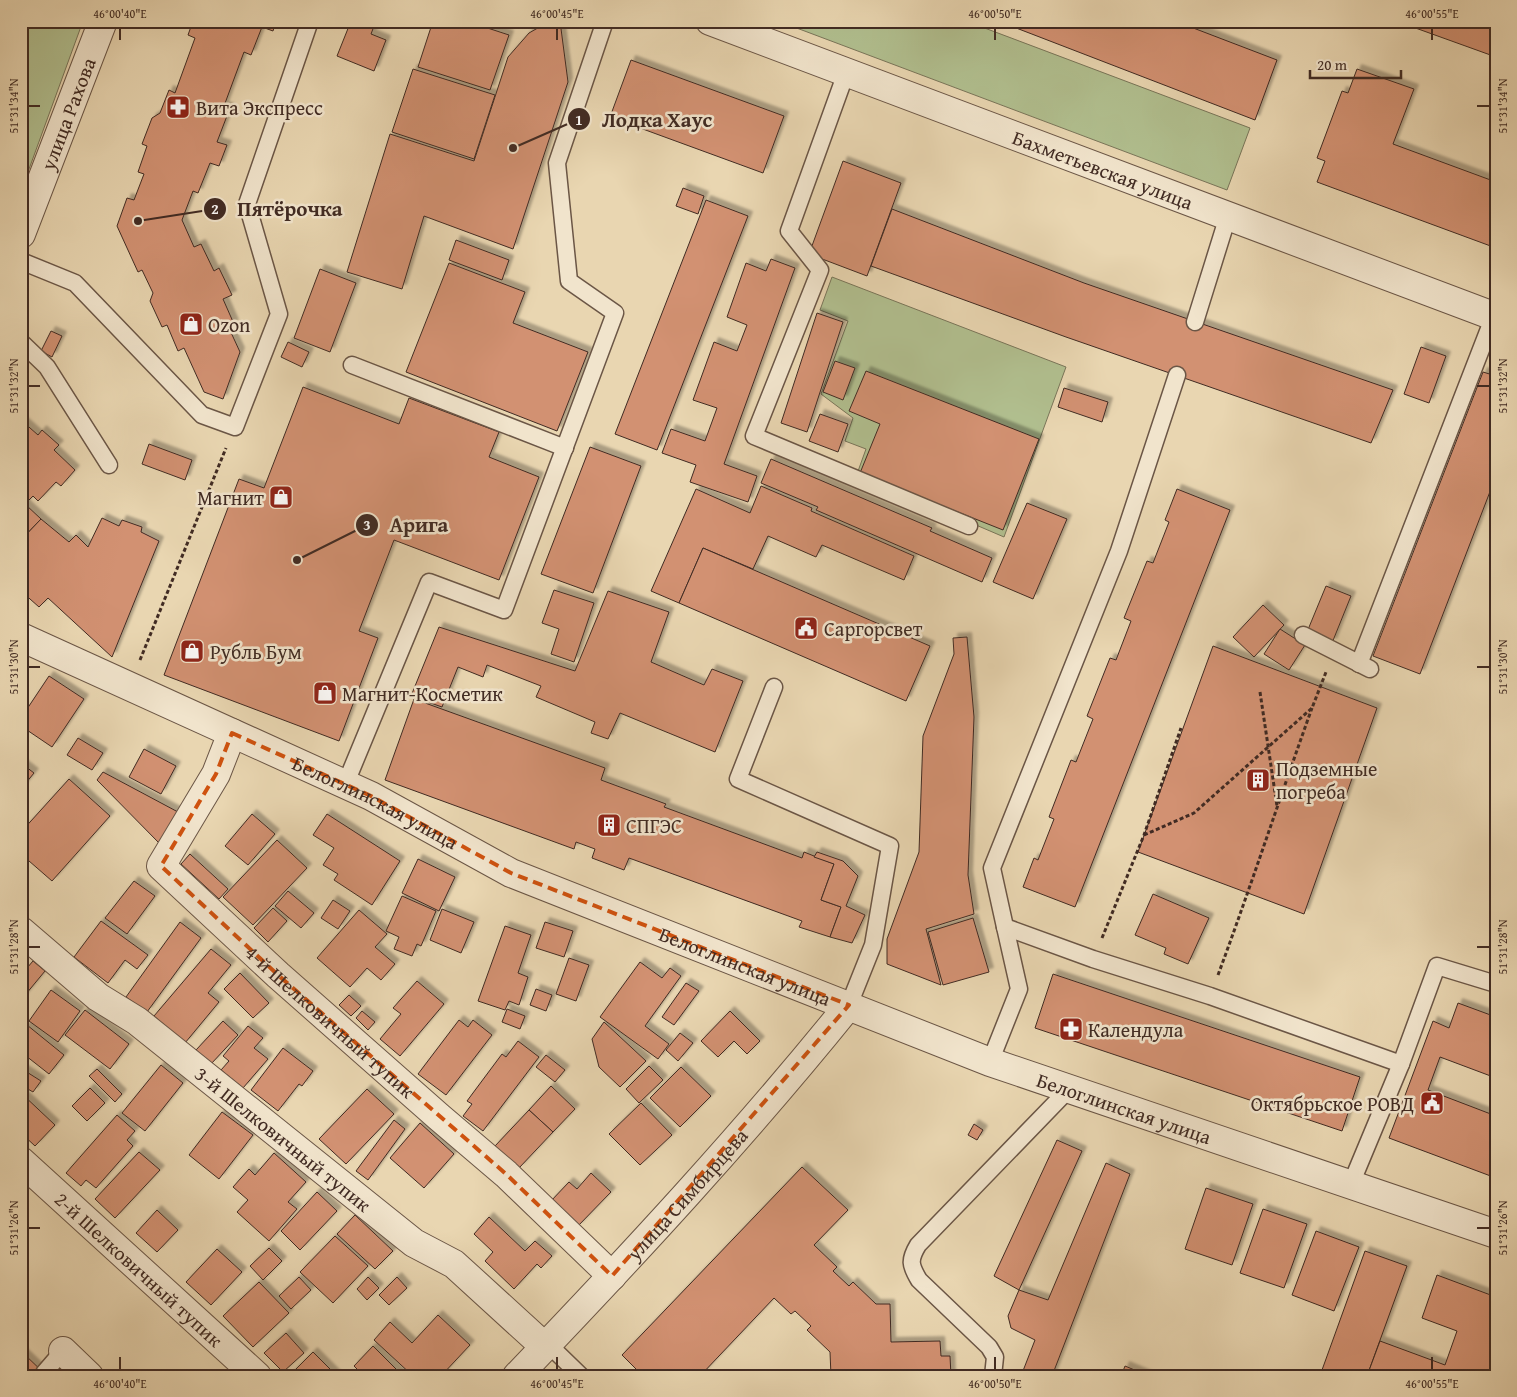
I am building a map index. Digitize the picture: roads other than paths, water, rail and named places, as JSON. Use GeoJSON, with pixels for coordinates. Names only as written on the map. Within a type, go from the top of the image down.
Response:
{"type":"FeatureCollection","features":[{"type":"Feature","properties":{"kind":"street","name":"улица Рахова"},"geometry":{"type":"LineString","coordinates":[[21,234],[104,21]]}},
{"type":"Feature","properties":{"kind":"street","name":"Бахметьевская улица"},"geometry":{"type":"LineString","coordinates":[[710,21],[1495,317]]}},
{"type":"Feature","properties":{"kind":"street","name":"Белоглинская улица"},"geometry":{"type":"LineString","coordinates":[[21,637],[371,796],[510,873],[990,1062],[1496,1234]]}},
{"type":"Feature","properties":{"kind":"street","name":"4-й Шелковичный тупик"},"geometry":{"type":"LineString","coordinates":[[232,733],[216,774],[161,866],[285,982],[431,1111],[506,1174],[612,1276]]}},
{"type":"Feature","properties":{"kind":"street","name":"3-й Шелковичный тупик"},"geometry":{"type":"LineString","coordinates":[[21,931],[98,997],[137,1022],[414,1243],[454,1264],[546,1346]]}},
{"type":"Feature","properties":{"kind":"street","name":"улица Симбирцева"},"geometry":{"type":"LineString","coordinates":[[517,1376],[612,1276],[803,1062],[849,1005]]}},
{"type":"Feature","properties":{"kind":"street","name":"2-й Шелковичный тупик"},"geometry":{"type":"LineString","coordinates":[[21,1161],[258,1376]]}},
{"type":"Feature","properties":{"kind":"street"},"geometry":{"type":"LineString","coordinates":[[63,1351],[89,1376]]}},
{"type":"Feature","properties":{"kind":"lane"},"geometry":{"type":"LineString","coordinates":[[21,261],[74,283],[202,416],[235,427],[279,314],[247,204],[310,21]]}},
{"type":"Feature","properties":{"kind":"lane"},"geometry":{"type":"LineString","coordinates":[[346,785],[429,582],[504,610],[615,314],[569,281],[556,164],[604,21]]}},
{"type":"Feature","properties":{"kind":"lane"},"geometry":{"type":"LineString","coordinates":[[846,73],[789,231],[820,270],[754,436],[969,526]]}},
{"type":"Feature","properties":{"kind":"lane"},"geometry":{"type":"LineString","coordinates":[[1195,322],[1228,216]]}},
{"type":"Feature","properties":{"kind":"lane"},"geometry":{"type":"LineString","coordinates":[[1303,635],[1364,667],[1495,317]]}},
{"type":"Feature","properties":{"kind":"lane"},"geometry":{"type":"LineString","coordinates":[[21,342],[48,368],[110,466]]}},
{"type":"Feature","properties":{"kind":"lane"},"geometry":{"type":"LineString","coordinates":[[352,366],[565,448]]}},
{"type":"Feature","properties":{"kind":"lane"},"geometry":{"type":"LineString","coordinates":[[990,1062],[1019,989],[992,868],[1119,551],[1177,375]]}},
{"type":"Feature","properties":{"kind":"lane"},"geometry":{"type":"LineString","coordinates":[[774,687],[738,779],[890,846],[873,945],[849,1005]]}},
{"type":"Feature","properties":{"kind":"lane"},"geometry":{"type":"LineString","coordinates":[[1005,926],[1093,959],[1210,996],[1401,1064]]}},
{"type":"Feature","properties":{"kind":"lane"},"geometry":{"type":"LineString","coordinates":[[1351,1184],[1401,1064],[1437,966],[1496,984]]}},
{"type":"Feature","properties":{"kind":"lane"},"geometry":{"type":"LineString","coordinates":[[994,1376],[995,1357],[989,1347],[919,1280],[912,1267],[912,1256],[918,1245],[1069,1089]]}},
{"type":"Feature","properties":{"kind":"lane"},"geometry":{"type":"LineString","coordinates":[[546,1346],[581,1376]]}},
{"type":"Feature","properties":{"kind":"lane"},"geometry":{"type":"LineString","coordinates":[[44,1373],[63,1351]]}},
{"type":"Feature","properties":{"kind":"place","name":"Вита Экспресс"},"geometry":{"type":"Point","coordinates":[178,107]}},
{"type":"Feature","properties":{"kind":"place","name":"Лодка Хаус"},"geometry":{"type":"Point","coordinates":[513,148]}},
{"type":"Feature","properties":{"kind":"place","name":"Пятёрочка"},"geometry":{"type":"Point","coordinates":[138,221]}},
{"type":"Feature","properties":{"kind":"place","name":"Ozon"},"geometry":{"type":"Point","coordinates":[191,324]}},
{"type":"Feature","properties":{"kind":"place","name":"Магнит"},"geometry":{"type":"Point","coordinates":[281,497]}},
{"type":"Feature","properties":{"kind":"place","name":"Арига"},"geometry":{"type":"Point","coordinates":[297,560]}},
{"type":"Feature","properties":{"kind":"place","name":"Саргорсвет"},"geometry":{"type":"Point","coordinates":[806,628]}},
{"type":"Feature","properties":{"kind":"place","name":"Рубль Бум"},"geometry":{"type":"Point","coordinates":[192,651]}},
{"type":"Feature","properties":{"kind":"place","name":"Магнит-Косметик"},"geometry":{"type":"Point","coordinates":[325,693]}},
{"type":"Feature","properties":{"kind":"place","name":"Подземные погреба"},"geometry":{"type":"Point","coordinates":[1258,780]}},
{"type":"Feature","properties":{"kind":"place","name":"СПГЭС"},"geometry":{"type":"Point","coordinates":[609,825]}},
{"type":"Feature","properties":{"kind":"place","name":"Календула"},"geometry":{"type":"Point","coordinates":[1071,1029]}},
{"type":"Feature","properties":{"kind":"place","name":"Октябрьское РОВД"},"geometry":{"type":"Point","coordinates":[1432,1103]}}]}
